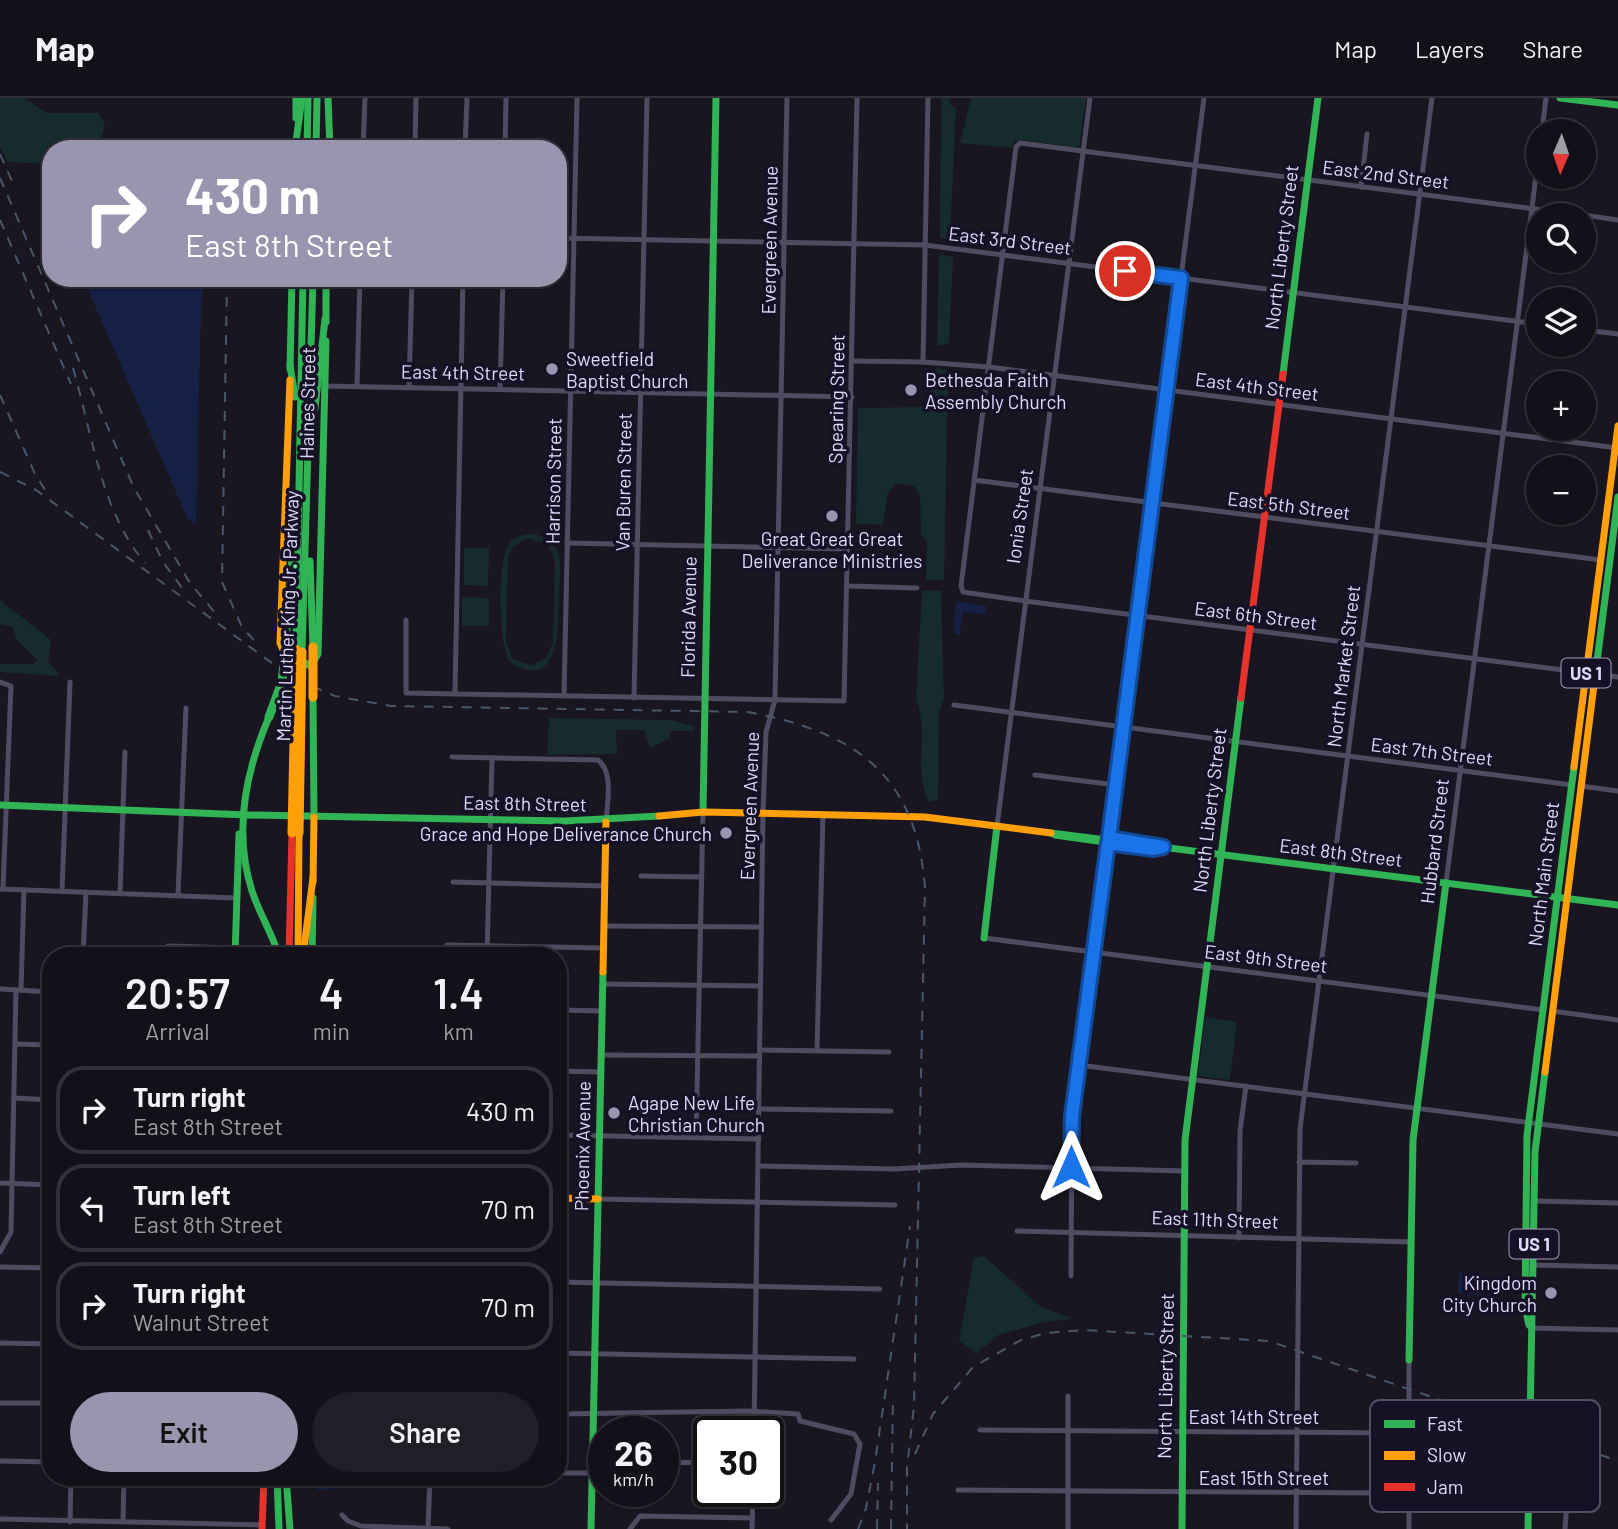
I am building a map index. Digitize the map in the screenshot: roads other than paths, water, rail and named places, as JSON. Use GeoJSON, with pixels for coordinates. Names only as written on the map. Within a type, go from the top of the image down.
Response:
{"type":"FeatureCollection","features":[{"type":"Feature","properties":{"kind":"main road"},"geometry":{"type":"LineString","coordinates":[[296,98],[296,140]]}},
{"type":"Feature","properties":{"kind":"main road"},"geometry":{"type":"LineString","coordinates":[[297,140],[302,98]]}},
{"type":"Feature","properties":{"kind":"main road"},"geometry":{"type":"LineString","coordinates":[[308,98],[313,140]]}},
{"type":"Feature","properties":{"kind":"main road"},"geometry":{"type":"LineString","coordinates":[[314,140],[317,98]]}},
{"type":"Feature","properties":{"kind":"main road"},"geometry":{"type":"LineString","coordinates":[[330,98],[330,140]]}},
{"type":"Feature","properties":{"kind":"main road","name":"Florida Avenue"},"geometry":{"type":"LineString","coordinates":[[703,812],[716,98]]}},
{"type":"Feature","properties":{"kind":"main road","name":"North Liberty Street"},"geometry":{"type":"LineString","coordinates":[[1182,1529],[1185,1140],[1318,98]]}},
{"type":"Feature","properties":{"kind":"main road"},"geometry":{"type":"LineString","coordinates":[[1560,98],[1618,105]]}},
{"type":"Feature","properties":{"kind":"main road","name":"Haines Street"},"geometry":{"type":"LineString","coordinates":[[292,287],[280,643],[285,654],[307,666],[316,662],[318,654],[327,287]]}},
{"type":"Feature","properties":{"kind":"main road","name":"Martin Luther King Jr. Parkway"},"geometry":{"type":"LineString","coordinates":[[300,947],[295,833],[295,648],[290,573],[298,531],[303,287]]}},
{"type":"Feature","properties":{"kind":"main road","name":"Martin Luther King Jr. Parkway"},"geometry":{"type":"LineString","coordinates":[[295,648],[308,486],[313,287]]}},
{"type":"Feature","properties":{"kind":"main road"},"geometry":{"type":"LineString","coordinates":[[309,459],[326,318]]}},
{"type":"Feature","properties":{"kind":"main road"},"geometry":{"type":"LineString","coordinates":[[290,365],[299,442]]}},
{"type":"Feature","properties":{"kind":"main road","name":"North Main Street"},"geometry":{"type":"LineString","coordinates":[[1609,562],[1618,426]]}},
{"type":"Feature","properties":{"kind":"main road"},"geometry":{"type":"LineString","coordinates":[[308,486],[313,647],[312,947]]}},
{"type":"Feature","properties":{"kind":"main road","name":"North Main Street"},"geometry":{"type":"LineString","coordinates":[[1530,1328],[1525,1308],[1533,1123],[1591,673],[1618,497]]}},
{"type":"Feature","properties":{"kind":"main road"},"geometry":{"type":"LineString","coordinates":[[235,947],[238,843],[250,762],[295,648]]}},
{"type":"Feature","properties":{"kind":"main road","name":"East 8th Street"},"geometry":{"type":"LineString","coordinates":[[3,806],[314,817],[606,822],[703,812],[919,816],[1109,840],[1154,849],[1163,847],[1618,905]]}},
{"type":"Feature","properties":{"kind":"main road"},"geometry":{"type":"LineString","coordinates":[[243,815],[246,871],[276,947]]}},
{"type":"Feature","properties":{"kind":"main road","name":"Phoenix Avenue"},"geometry":{"type":"LineString","coordinates":[[594,1414],[606,822]]}},
{"type":"Feature","properties":{"kind":"main road","name":"Ionia Street"},"geometry":{"type":"LineString","coordinates":[[984,938],[998,826]]}},
{"type":"Feature","properties":{"kind":"main road","name":"Martin Luther King Jr. Parkway"},"geometry":{"type":"LineString","coordinates":[[289,947],[295,833]]}},
{"type":"Feature","properties":{"kind":"main road"},"geometry":{"type":"LineString","coordinates":[[302,947],[313,878]]}},
{"type":"Feature","properties":{"kind":"main road","name":"Hubbard Street"},"geometry":{"type":"LineString","coordinates":[[1409,1360],[1413,1147],[1446,883]]}},
{"type":"Feature","properties":{"kind":"main road","name":"North Main Street"},"geometry":{"type":"LineString","coordinates":[[1529,1400],[1530,1328],[1534,1309],[1533,1123]]}},
{"type":"Feature","properties":{"kind":"main road"},"geometry":{"type":"LineString","coordinates":[[567,1198],[598,1199]]}},
{"type":"Feature","properties":{"kind":"main road"},"geometry":{"type":"LineString","coordinates":[[262,1527],[264,1486]]}},
{"type":"Feature","properties":{"kind":"main road"},"geometry":{"type":"LineString","coordinates":[[277,1486],[279,1529]]}},
{"type":"Feature","properties":{"kind":"main road"},"geometry":{"type":"LineString","coordinates":[[287,1486],[290,1529]]}},
{"type":"Feature","properties":{"kind":"main road","name":"Phoenix Avenue"},"geometry":{"type":"LineString","coordinates":[[591,1507],[591,1529]]}},
{"type":"Feature","properties":{"kind":"street"},"geometry":{"type":"LineString","coordinates":[[363,140],[365,98]]}},
{"type":"Feature","properties":{"kind":"street"},"geometry":{"type":"LineString","coordinates":[[415,140],[416,98]]}},
{"type":"Feature","properties":{"kind":"street"},"geometry":{"type":"LineString","coordinates":[[466,140],[467,98]]}},
{"type":"Feature","properties":{"kind":"street"},"geometry":{"type":"LineString","coordinates":[[505,140],[506,98]]}},
{"type":"Feature","properties":{"kind":"street","name":"Harrison Street"},"geometry":{"type":"LineString","coordinates":[[564,696],[577,98]]}},
{"type":"Feature","properties":{"kind":"street","name":"Van Buren Street"},"geometry":{"type":"LineString","coordinates":[[634,698],[647,98]]}},
{"type":"Feature","properties":{"kind":"street","name":"Evergreen Avenue"},"geometry":{"type":"LineString","coordinates":[[754,1413],[763,813],[766,732],[775,700],[788,98]]}},
{"type":"Feature","properties":{"kind":"street","name":"Spearing Street"},"geometry":{"type":"LineString","coordinates":[[775,700],[844,701],[858,98]]}},
{"type":"Feature","properties":{"kind":"street"},"geometry":{"type":"LineString","coordinates":[[923,362],[928,98]]}},
{"type":"Feature","properties":{"kind":"street","name":"Ionia Street"},"geometry":{"type":"LineString","coordinates":[[998,826],[1090,98]]}},
{"type":"Feature","properties":{"kind":"street"},"geometry":{"type":"LineString","coordinates":[[1071,1276],[1071,1130],[1204,98]]}},
{"type":"Feature","properties":{"kind":"street","name":"North Market Street"},"geometry":{"type":"LineString","coordinates":[[1296,1529],[1298,1162],[1304,1094],[1432,98]]}},
{"type":"Feature","properties":{"kind":"street"},"geometry":{"type":"LineString","coordinates":[[1543,119],[1546,98]]}},
{"type":"Feature","properties":{"kind":"street"},"geometry":{"type":"LineString","coordinates":[[1361,187],[1367,134]]}},
{"type":"Feature","properties":{"kind":"street","name":"East 2nd Street"},"geometry":{"type":"LineString","coordinates":[[1004,256],[1016,147],[1020,143],[1526,208]]}},
{"type":"Feature","properties":{"kind":"street","name":"East 2nd Street"},"geometry":{"type":"LineString","coordinates":[[1596,217],[1618,220]]}},
{"type":"Feature","properties":{"kind":"street","name":"East 3rd Street"},"geometry":{"type":"LineString","coordinates":[[567,238],[925,245],[1526,322]]}},
{"type":"Feature","properties":{"kind":"street"},"geometry":{"type":"LineString","coordinates":[[974,480],[1004,256]]}},
{"type":"Feature","properties":{"kind":"street","name":"Hubbard Street"},"geometry":{"type":"LineString","coordinates":[[1446,883],[1526,257]]}},
{"type":"Feature","properties":{"kind":"street"},"geometry":{"type":"LineString","coordinates":[[357,386],[360,287]]}},
{"type":"Feature","properties":{"kind":"street"},"geometry":{"type":"LineString","coordinates":[[410,387],[412,287]]}},
{"type":"Feature","properties":{"kind":"street"},"geometry":{"type":"LineString","coordinates":[[455,694],[463,287]]}},
{"type":"Feature","properties":{"kind":"street"},"geometry":{"type":"LineString","coordinates":[[500,389],[503,287]]}},
{"type":"Feature","properties":{"kind":"street"},"geometry":{"type":"LineString","coordinates":[[1596,331],[1618,334]]}},
{"type":"Feature","properties":{"kind":"street","name":"East 4th Street"},"geometry":{"type":"LineString","coordinates":[[853,361],[923,362],[989,368],[1617,448]]}},
{"type":"Feature","properties":{"kind":"street","name":"East 4th Street"},"geometry":{"type":"LineString","coordinates":[[326,386],[852,397]]}},
{"type":"Feature","properties":{"kind":"street","name":"East 5th Street"},"geometry":{"type":"LineString","coordinates":[[974,480],[1609,562]]}},
{"type":"Feature","properties":{"kind":"street","name":"East 6th Street"},"geometry":{"type":"LineString","coordinates":[[974,480],[963,568],[963,592],[1618,677]]}},
{"type":"Feature","properties":{"kind":"street"},"geometry":{"type":"LineString","coordinates":[[567,543],[848,549]]}},
{"type":"Feature","properties":{"kind":"street"},"geometry":{"type":"LineString","coordinates":[[848,586],[917,588]]}},
{"type":"Feature","properties":{"kind":"street"},"geometry":{"type":"LineString","coordinates":[[406,620],[406,694],[775,700]]}},
{"type":"Feature","properties":{"kind":"street"},"geometry":{"type":"LineString","coordinates":[[0,682],[11,686],[3,806],[2,889],[235,898]]}},
{"type":"Feature","properties":{"kind":"street"},"geometry":{"type":"LineString","coordinates":[[62,891],[70,682]]}},
{"type":"Feature","properties":{"kind":"street","name":"East 7th Street"},"geometry":{"type":"LineString","coordinates":[[954,705],[1618,791]]}},
{"type":"Feature","properties":{"kind":"street"},"geometry":{"type":"LineString","coordinates":[[178,895],[186,708]]}},
{"type":"Feature","properties":{"kind":"street"},"geometry":{"type":"LineString","coordinates":[[120,894],[125,752]]}},
{"type":"Feature","properties":{"kind":"street"},"geometry":{"type":"LineString","coordinates":[[452,757],[492,758],[487,946]]}},
{"type":"Feature","properties":{"kind":"street","name":"Phoenix Avenue"},"geometry":{"type":"LineString","coordinates":[[492,758],[598,760],[604,764],[607,773],[606,822]]}},
{"type":"Feature","properties":{"kind":"street"},"geometry":{"type":"LineString","coordinates":[[1035,775],[1116,785]]}},
{"type":"Feature","properties":{"kind":"street","name":"Florida Avenue"},"geometry":{"type":"LineString","coordinates":[[696,1137],[703,812]]}},
{"type":"Feature","properties":{"kind":"street"},"geometry":{"type":"LineString","coordinates":[[817,1050],[823,814]]}},
{"type":"Feature","properties":{"kind":"street"},"geometry":{"type":"LineString","coordinates":[[641,876],[701,877]]}},
{"type":"Feature","properties":{"kind":"street"},"geometry":{"type":"LineString","coordinates":[[453,882],[605,886]]}},
{"type":"Feature","properties":{"kind":"street"},"geometry":{"type":"LineString","coordinates":[[0,1252],[11,1232],[15,1044],[24,890]]}},
{"type":"Feature","properties":{"kind":"street"},"geometry":{"type":"LineString","coordinates":[[83,947],[86,892]]}},
{"type":"Feature","properties":{"kind":"street"},"geometry":{"type":"LineString","coordinates":[[604,926],[761,927]]}},
{"type":"Feature","properties":{"kind":"street","name":"East 9th Street"},"geometry":{"type":"LineString","coordinates":[[984,938],[1618,1020]]}},
{"type":"Feature","properties":{"kind":"street"},"geometry":{"type":"LineString","coordinates":[[447,945],[545,947]]}},
{"type":"Feature","properties":{"kind":"street"},"geometry":{"type":"LineString","coordinates":[[168,946],[179,947]]}},
{"type":"Feature","properties":{"kind":"street"},"geometry":{"type":"LineString","coordinates":[[567,947],[603,948]]}},
{"type":"Feature","properties":{"kind":"street"},"geometry":{"type":"LineString","coordinates":[[603,984],[760,986]]}},
{"type":"Feature","properties":{"kind":"street"},"geometry":{"type":"LineString","coordinates":[[0,989],[42,991]]}},
{"type":"Feature","properties":{"kind":"street"},"geometry":{"type":"LineString","coordinates":[[567,1010],[602,1011]]}},
{"type":"Feature","properties":{"kind":"street"},"geometry":{"type":"LineString","coordinates":[[15,1044],[42,1045]]}},
{"type":"Feature","properties":{"kind":"street"},"geometry":{"type":"LineString","coordinates":[[601,1055],[697,1056],[817,1050],[889,1052]]}},
{"type":"Feature","properties":{"kind":"street"},"geometry":{"type":"LineString","coordinates":[[1079,1065],[1618,1134]]}},
{"type":"Feature","properties":{"kind":"street"},"geometry":{"type":"LineString","coordinates":[[567,1071],[601,1072]]}},
{"type":"Feature","properties":{"kind":"street"},"geometry":{"type":"LineString","coordinates":[[1239,1238],[1240,1131],[1246,1086]]}},
{"type":"Feature","properties":{"kind":"street"},"geometry":{"type":"LineString","coordinates":[[14,1098],[42,1100]]}},
{"type":"Feature","properties":{"kind":"street"},"geometry":{"type":"LineString","coordinates":[[760,1109],[891,1111]]}},
{"type":"Feature","properties":{"kind":"street"},"geometry":{"type":"LineString","coordinates":[[567,1135],[759,1139]]}},
{"type":"Feature","properties":{"kind":"street"},"geometry":{"type":"LineString","coordinates":[[1298,1162],[1356,1163]]}},
{"type":"Feature","properties":{"kind":"street"},"geometry":{"type":"LineString","coordinates":[[759,1166],[1071,1167],[1185,1171]]}},
{"type":"Feature","properties":{"kind":"street"},"geometry":{"type":"LineString","coordinates":[[0,1184],[42,1185]]}},
{"type":"Feature","properties":{"kind":"street"},"geometry":{"type":"LineString","coordinates":[[598,1199],[895,1205]]}},
{"type":"Feature","properties":{"kind":"street"},"geometry":{"type":"LineString","coordinates":[[1535,1201],[1618,1203]]}},
{"type":"Feature","properties":{"kind":"street","name":"East 11th Street"},"geometry":{"type":"LineString","coordinates":[[1017,1231],[1411,1242]]}},
{"type":"Feature","properties":{"kind":"street"},"geometry":{"type":"LineString","coordinates":[[1534,1265],[1618,1267]]}},
{"type":"Feature","properties":{"kind":"street"},"geometry":{"type":"LineString","coordinates":[[0,1267],[42,1268]]}},
{"type":"Feature","properties":{"kind":"street"},"geometry":{"type":"LineString","coordinates":[[567,1282],[880,1289]]}},
{"type":"Feature","properties":{"kind":"street"},"geometry":{"type":"LineString","coordinates":[[1530,1328],[1618,1331]]}},
{"type":"Feature","properties":{"kind":"street"},"geometry":{"type":"LineString","coordinates":[[0,1343],[42,1344]]}},
{"type":"Feature","properties":{"kind":"street"},"geometry":{"type":"LineString","coordinates":[[567,1353],[853,1359]]}},
{"type":"Feature","properties":{"kind":"street","name":"Hubbard Street"},"geometry":{"type":"LineString","coordinates":[[1409,1360],[1409,1400]]}},
{"type":"Feature","properties":{"kind":"street"},"geometry":{"type":"LineString","coordinates":[[1068,1396],[1068,1529]]}},
{"type":"Feature","properties":{"kind":"street"},"geometry":{"type":"LineString","coordinates":[[0,1403],[42,1404]]}},
{"type":"Feature","properties":{"kind":"street"},"geometry":{"type":"LineString","coordinates":[[567,1414],[798,1414],[800,1422],[854,1434],[860,1444],[851,1494],[831,1520]]}},
{"type":"Feature","properties":{"kind":"street","name":"East 14th Street"},"geometry":{"type":"LineString","coordinates":[[980,1430],[1370,1433]]}},
{"type":"Feature","properties":{"kind":"street"},"geometry":{"type":"LineString","coordinates":[[0,1461],[42,1462]]}},
{"type":"Feature","properties":{"kind":"street"},"geometry":{"type":"LineString","coordinates":[[567,1472],[588,1469]]}},
{"type":"Feature","properties":{"kind":"street"},"geometry":{"type":"LineString","coordinates":[[70,1522],[71,1486]]}},
{"type":"Feature","properties":{"kind":"street"},"geometry":{"type":"LineString","coordinates":[[123,1522],[124,1486]]}},
{"type":"Feature","properties":{"kind":"street"},"geometry":{"type":"LineString","coordinates":[[428,1529],[430,1486]]}},
{"type":"Feature","properties":{"kind":"street","name":"East 15th Street"},"geometry":{"type":"LineString","coordinates":[[958,1490],[1370,1494]]}},
{"type":"Feature","properties":{"kind":"street"},"geometry":{"type":"LineString","coordinates":[[752,1507],[752,1529]]}},
{"type":"Feature","properties":{"kind":"street"},"geometry":{"type":"LineString","coordinates":[[342,1515],[361,1526],[448,1529]]}},
{"type":"Feature","properties":{"kind":"street"},"geometry":{"type":"LineString","coordinates":[[630,1529],[640,1516],[752,1518]]}},
{"type":"Feature","properties":{"kind":"street"},"geometry":{"type":"LineString","coordinates":[[0,1520],[262,1527]]}},
{"type":"Feature","properties":{"kind":"water"},"geometry":{"type":"Polygon","coordinates":[[[87,287],[203,287],[196,523],[188,520],[87,287]]]}},
{"type":"Feature","properties":{"kind":"water"},"geometry":{"type":"Polygon","coordinates":[[[956,601],[986,606],[986,614],[962,612],[960,635],[954,634],[956,601]]]}},
{"type":"Feature","properties":{"kind":"water"},"geometry":{"type":"Polygon","coordinates":[[[1459,1273],[1482,1295],[1461,1294],[1458,1291],[1459,1273]]]}},
{"type":"Feature","properties":{"kind":"water"},"geometry":{"type":"Polygon","coordinates":[[[315,1486],[336,1486],[336,1489],[316,1490],[315,1486]]]}},
{"type":"Feature","properties":{"kind":"railway"},"geometry":{"type":"LineString","coordinates":[[0,154],[15,188]]}},
{"type":"Feature","properties":{"kind":"railway"},"geometry":{"type":"LineString","coordinates":[[0,178],[42,275]]}},
{"type":"Feature","properties":{"kind":"railway"},"geometry":{"type":"LineString","coordinates":[[0,220],[71,384]]}},
{"type":"Feature","properties":{"kind":"railway"},"geometry":{"type":"LineString","coordinates":[[47,287],[134,488],[190,583],[217,615]]}},
{"type":"Feature","properties":{"kind":"railway"},"geometry":{"type":"LineString","coordinates":[[227,287],[222,582],[242,627],[260,647]]}},
{"type":"Feature","properties":{"kind":"railway"},"geometry":{"type":"LineString","coordinates":[[73,368],[107,495],[117,519],[145,563]]}},
{"type":"Feature","properties":{"kind":"railway"},"geometry":{"type":"LineString","coordinates":[[0,395],[35,474],[49,496]]}},
{"type":"Feature","properties":{"kind":"railway"},"geometry":{"type":"LineString","coordinates":[[0,472],[36,490],[291,677],[335,696],[391,706],[748,712],[819,732],[848,746],[873,764],[893,787],[908,814],[919,848],[925,887],[914,1406],[907,1467],[907,1529]]}},
{"type":"Feature","properties":{"kind":"railway"},"geometry":{"type":"LineString","coordinates":[[148,530],[163,562],[185,592]]}},
{"type":"Feature","properties":{"kind":"railway"},"geometry":{"type":"LineString","coordinates":[[858,1529],[866,1508],[875,1462],[910,1226]]}},
{"type":"Feature","properties":{"kind":"railway"},"geometry":{"type":"LineString","coordinates":[[915,1454],[933,1414],[973,1367],[1021,1340],[1046,1333],[1083,1330],[1269,1341],[1441,1400]]}},
{"type":"Feature","properties":{"kind":"railway"},"geometry":{"type":"LineString","coordinates":[[891,1529],[893,1396]]}},
{"type":"Feature","properties":{"kind":"railway"},"geometry":{"type":"LineString","coordinates":[[1600,1455],[1618,1461]]}},
{"type":"Feature","properties":{"kind":"railway"},"geometry":{"type":"LineString","coordinates":[[877,1529],[878,1483]]}},
{"type":"Feature","properties":{"kind":"place","name":"Sweetfield Baptist Church"},"geometry":{"type":"Point","coordinates":[552,369]}},
{"type":"Feature","properties":{"kind":"place","name":"Bethesda Faith Assembly Church"},"geometry":{"type":"Point","coordinates":[911,390]}},
{"type":"Feature","properties":{"kind":"place","name":"Great Great Great Deliverance Ministries"},"geometry":{"type":"Point","coordinates":[832,516]}},
{"type":"Feature","properties":{"kind":"place","name":"Grace and Hope Deliverance Church"},"geometry":{"type":"Point","coordinates":[726,833]}},
{"type":"Feature","properties":{"kind":"place","name":"Agape New Life Christian Church"},"geometry":{"type":"Point","coordinates":[614,1113]}},
{"type":"Feature","properties":{"kind":"place","name":"Kingdom City Church"},"geometry":{"type":"Point","coordinates":[1551,1293]}}]}
